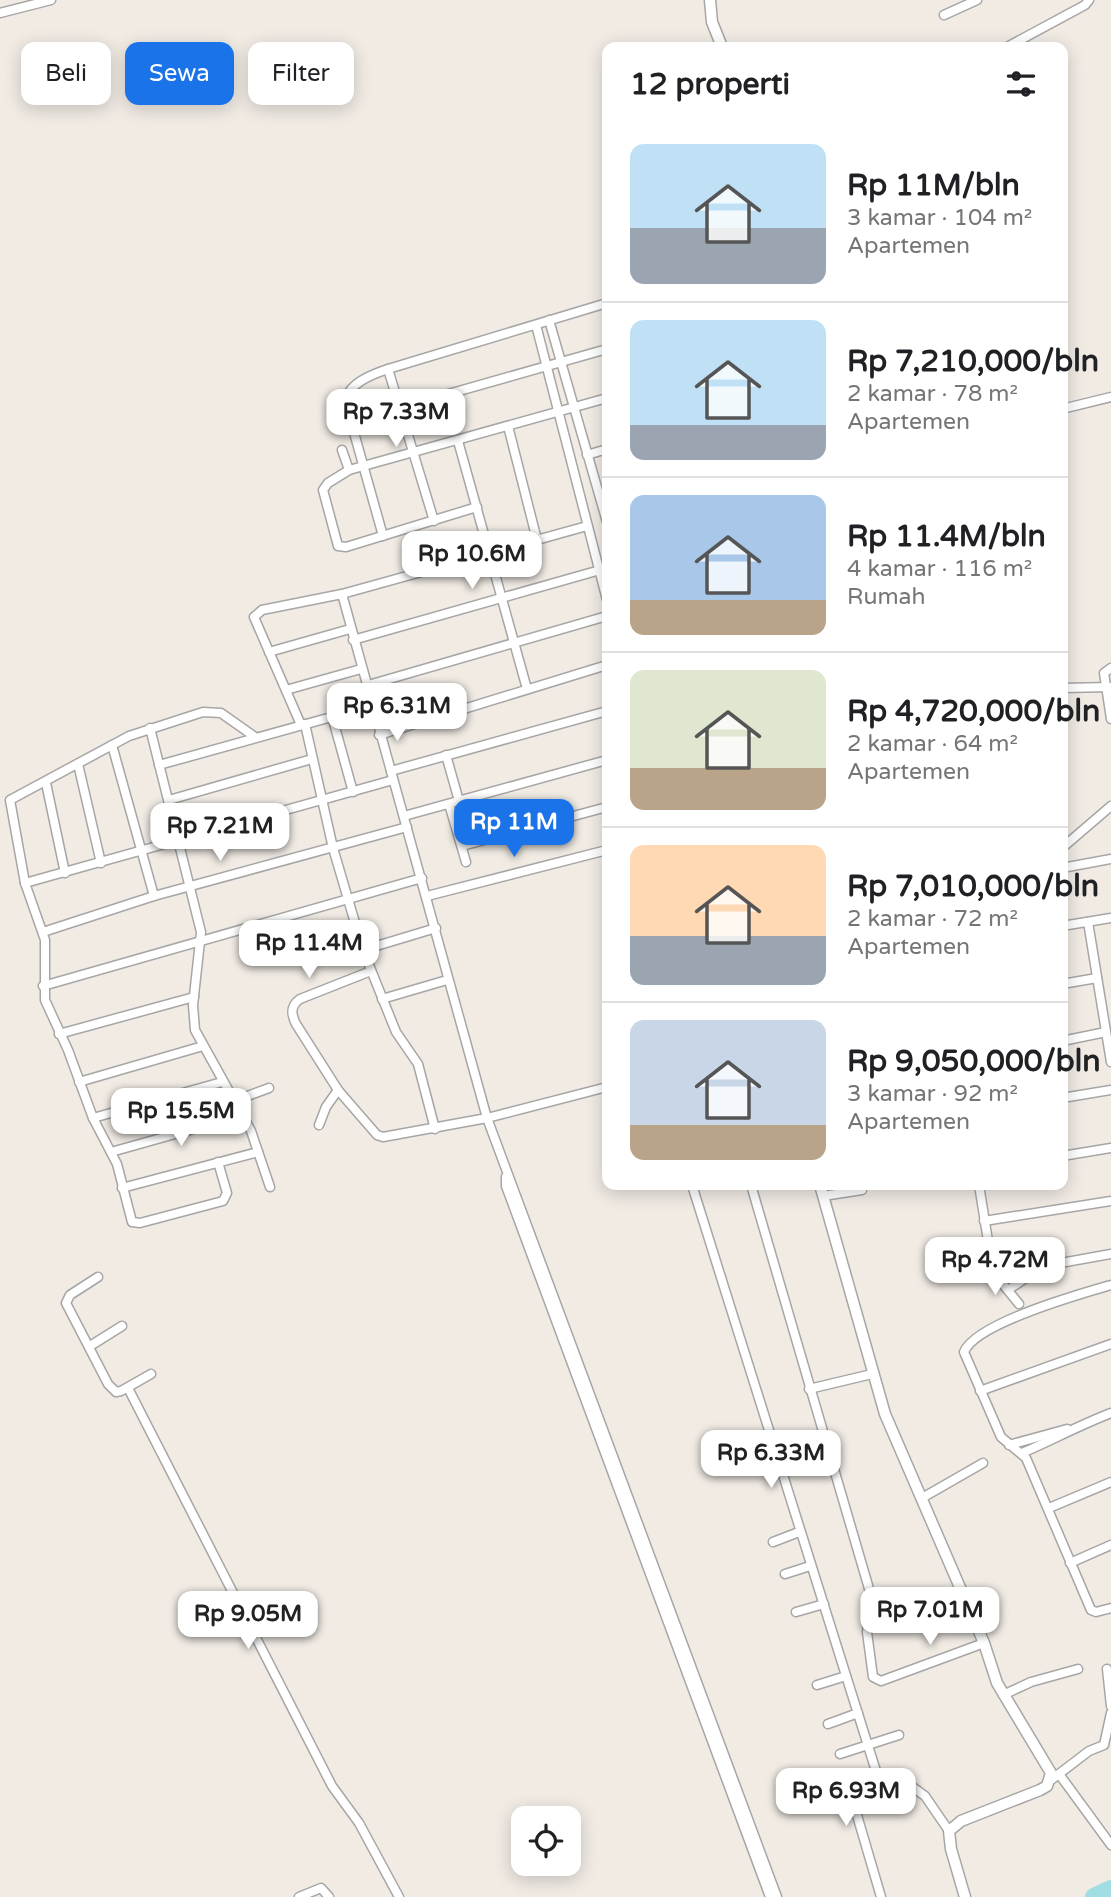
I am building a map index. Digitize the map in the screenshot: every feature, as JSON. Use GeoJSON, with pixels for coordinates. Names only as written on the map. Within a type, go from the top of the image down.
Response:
{"type":"FeatureCollection","features":[{"type":"Feature","properties":{"kind":"street"},"geometry":{"type":"LineString","coordinates":[[0,13],[51,0]]}},
{"type":"Feature","properties":{"kind":"street"},"geometry":{"type":"LineString","coordinates":[[710,0],[712,22],[720,42]]}},
{"type":"Feature","properties":{"kind":"street"},"geometry":{"type":"LineString","coordinates":[[944,15],[977,0]]}},
{"type":"Feature","properties":{"kind":"street"},"geometry":{"type":"LineString","coordinates":[[1016,42],[1085,5],[1089,0]]}},
{"type":"Feature","properties":{"kind":"street"},"geometry":{"type":"LineString","coordinates":[[383,536],[346,398],[363,380],[388,369],[602,304]]}},
{"type":"Feature","properties":{"kind":"street"},"geometry":{"type":"LineString","coordinates":[[549,320],[602,505]]}},
{"type":"Feature","properties":{"kind":"street"},"geometry":{"type":"LineString","coordinates":[[536,325],[602,579]]}},
{"type":"Feature","properties":{"kind":"street"},"geometry":{"type":"LineString","coordinates":[[399,408],[602,351]]}},
{"type":"Feature","properties":{"kind":"street"},"geometry":{"type":"LineString","coordinates":[[388,369],[434,521]]}},
{"type":"Feature","properties":{"kind":"street"},"geometry":{"type":"LineString","coordinates":[[1068,408],[1111,397]]}},
{"type":"Feature","properties":{"kind":"street"},"geometry":{"type":"LineString","coordinates":[[477,508],[346,547],[335,543],[323,490],[328,482],[349,470],[602,400]]}},
{"type":"Feature","properties":{"kind":"street"},"geometry":{"type":"LineString","coordinates":[[508,426],[537,540]]}},
{"type":"Feature","properties":{"kind":"street"},"geometry":{"type":"LineString","coordinates":[[458,441],[527,689]]}},
{"type":"Feature","properties":{"kind":"street"},"geometry":{"type":"LineString","coordinates":[[341,450],[349,470]]}},
{"type":"Feature","properties":{"kind":"street"},"geometry":{"type":"LineString","coordinates":[[587,455],[602,450]]}},
{"type":"Feature","properties":{"kind":"street"},"geometry":{"type":"LineString","coordinates":[[435,1129],[418,1064],[400,1039],[363,950],[333,848],[303,724],[255,621],[258,612],[342,594],[587,526]]}},
{"type":"Feature","properties":{"kind":"street"},"geometry":{"type":"LineString","coordinates":[[596,559],[602,557]]}},
{"type":"Feature","properties":{"kind":"street"},"geometry":{"type":"LineString","coordinates":[[353,640],[600,570]]}},
{"type":"Feature","properties":{"kind":"street"},"geometry":{"type":"LineString","coordinates":[[342,594],[365,686],[422,878],[447,979],[487,1118],[777,1897]]}},
{"type":"Feature","properties":{"kind":"street"},"geometry":{"type":"LineString","coordinates":[[365,686],[602,618]]}},
{"type":"Feature","properties":{"kind":"street"},"geometry":{"type":"LineString","coordinates":[[269,652],[351,629]]}},
{"type":"Feature","properties":{"kind":"street"},"geometry":{"type":"LineString","coordinates":[[379,735],[602,666]]}},
{"type":"Feature","properties":{"kind":"street"},"geometry":{"type":"LineString","coordinates":[[1111,668],[1104,673],[1109,687],[1111,719]]}},
{"type":"Feature","properties":{"kind":"street"},"geometry":{"type":"LineString","coordinates":[[286,690],[361,669]]}},
{"type":"Feature","properties":{"kind":"street"},"geometry":{"type":"LineString","coordinates":[[1068,688],[1109,687]]}},
{"type":"Feature","properties":{"kind":"street"},"geometry":{"type":"LineString","coordinates":[[159,765],[371,706]]}},
{"type":"Feature","properties":{"kind":"street"},"geometry":{"type":"LineString","coordinates":[[218,1162],[227,1194],[223,1201],[136,1224],[130,1219],[111,1152],[93,1118],[44,1000],[43,932],[25,883],[10,800],[150,727],[209,711],[221,713],[256,737]]}},
{"type":"Feature","properties":{"kind":"street"},"geometry":{"type":"LineString","coordinates":[[25,883],[353,792],[446,755],[602,712]]}},
{"type":"Feature","properties":{"kind":"street"},"geometry":{"type":"LineString","coordinates":[[332,716],[353,792]]}},
{"type":"Feature","properties":{"kind":"street"},"geometry":{"type":"LineString","coordinates":[[150,727],[202,940],[193,1023],[202,1046],[243,1115],[270,1187]]}},
{"type":"Feature","properties":{"kind":"street"},"geometry":{"type":"LineString","coordinates":[[113,745],[154,896]]}},
{"type":"Feature","properties":{"kind":"street"},"geometry":{"type":"LineString","coordinates":[[446,755],[459,801]]}},
{"type":"Feature","properties":{"kind":"street"},"geometry":{"type":"LineString","coordinates":[[169,800],[312,759]]}},
{"type":"Feature","properties":{"kind":"street"},"geometry":{"type":"LineString","coordinates":[[404,816],[602,761]]}},
{"type":"Feature","properties":{"kind":"street"},"geometry":{"type":"LineString","coordinates":[[78,764],[101,863]]}},
{"type":"Feature","properties":{"kind":"street"},"geometry":{"type":"LineString","coordinates":[[47,783],[65,873]]}},
{"type":"Feature","properties":{"kind":"street"},"geometry":{"type":"LineString","coordinates":[[449,804],[466,862]]}},
{"type":"Feature","properties":{"kind":"street"},"geometry":{"type":"LineString","coordinates":[[1068,843],[1111,806]]}},
{"type":"Feature","properties":{"kind":"street"},"geometry":{"type":"LineString","coordinates":[[462,846],[602,808]]}},
{"type":"Feature","properties":{"kind":"street"},"geometry":{"type":"LineString","coordinates":[[43,932],[154,896],[407,827]]}},
{"type":"Feature","properties":{"kind":"street"},"geometry":{"type":"LineString","coordinates":[[427,896],[602,851]]}},
{"type":"Feature","properties":{"kind":"street"},"geometry":{"type":"LineString","coordinates":[[1068,867],[1111,859]]}},
{"type":"Feature","properties":{"kind":"street"},"geometry":{"type":"LineString","coordinates":[[43,986],[422,878]]}},
{"type":"Feature","properties":{"kind":"street"},"geometry":{"type":"LineString","coordinates":[[1068,925],[1111,918]]}},
{"type":"Feature","properties":{"kind":"street"},"geometry":{"type":"LineString","coordinates":[[1088,922],[1111,1062]]}},
{"type":"Feature","properties":{"kind":"street"},"geometry":{"type":"LineString","coordinates":[[363,950],[436,929]]}},
{"type":"Feature","properties":{"kind":"street"},"geometry":{"type":"LineString","coordinates":[[371,971],[300,999],[293,1006],[296,1024],[338,1090],[377,1135],[383,1138],[435,1129],[602,1088]]}},
{"type":"Feature","properties":{"kind":"street"},"geometry":{"type":"LineString","coordinates":[[1068,983],[1097,978]]}},
{"type":"Feature","properties":{"kind":"street"},"geometry":{"type":"LineString","coordinates":[[382,999],[447,979]]}},
{"type":"Feature","properties":{"kind":"street"},"geometry":{"type":"LineString","coordinates":[[60,1034],[194,998]]}},
{"type":"Feature","properties":{"kind":"street"},"geometry":{"type":"LineString","coordinates":[[1068,1040],[1106,1032]]}},
{"type":"Feature","properties":{"kind":"street"},"geometry":{"type":"LineString","coordinates":[[79,1082],[202,1046]]}},
{"type":"Feature","properties":{"kind":"street"},"geometry":{"type":"LineString","coordinates":[[93,1118],[222,1082]]}},
{"type":"Feature","properties":{"kind":"street"},"geometry":{"type":"LineString","coordinates":[[234,1101],[270,1088]]}},
{"type":"Feature","properties":{"kind":"street"},"geometry":{"type":"LineString","coordinates":[[319,1125],[326,1107],[338,1090]]}},
{"type":"Feature","properties":{"kind":"street"},"geometry":{"type":"LineString","coordinates":[[1068,1097],[1111,1090]]}},
{"type":"Feature","properties":{"kind":"street"},"geometry":{"type":"LineString","coordinates":[[111,1152],[243,1115]]}},
{"type":"Feature","properties":{"kind":"street"},"geometry":{"type":"LineString","coordinates":[[1068,1155],[1111,1148]]}},
{"type":"Feature","properties":{"kind":"street"},"geometry":{"type":"LineString","coordinates":[[122,1188],[258,1152]]}},
{"type":"Feature","properties":{"kind":"street"},"geometry":{"type":"LineString","coordinates":[[506,1174],[506,1186],[770,1897]]}},
{"type":"Feature","properties":{"kind":"street"},"geometry":{"type":"LineString","coordinates":[[694,1190],[881,1787]]}},
{"type":"Feature","properties":{"kind":"street"},"geometry":{"type":"LineString","coordinates":[[752,1190],[872,1599],[867,1632],[873,1677],[881,1681],[984,1643]]}},
{"type":"Feature","properties":{"kind":"street"},"geometry":{"type":"LineString","coordinates":[[821,1190],[885,1414],[984,1643],[993,1676],[1055,1777],[1111,1845]]}},
{"type":"Feature","properties":{"kind":"street"},"geometry":{"type":"LineString","coordinates":[[823,1196],[862,1190]]}},
{"type":"Feature","properties":{"kind":"street"},"geometry":{"type":"LineString","coordinates":[[980,1190],[993,1272],[1019,1304]]}},
{"type":"Feature","properties":{"kind":"street"},"geometry":{"type":"LineString","coordinates":[[984,1221],[1111,1201]]}},
{"type":"Feature","properties":{"kind":"street"},"geometry":{"type":"LineString","coordinates":[[993,1272],[999,1274],[1111,1254]]}},
{"type":"Feature","properties":{"kind":"street"},"geometry":{"type":"LineString","coordinates":[[1008,1290],[1045,1266]]}},
{"type":"Feature","properties":{"kind":"street"},"geometry":{"type":"LineString","coordinates":[[98,1277],[66,1299],[68,1309],[112,1389],[116,1391],[128,1388],[150,1374]]}},
{"type":"Feature","properties":{"kind":"street"},"geometry":{"type":"LineString","coordinates":[[1111,1285],[998,1325],[970,1342],[964,1352],[1000,1437],[1022,1454],[1049,1508],[1091,1610],[1096,1612],[1111,1608]]}},
{"type":"Feature","properties":{"kind":"street"},"geometry":{"type":"LineString","coordinates":[[90,1346],[122,1326]]}},
{"type":"Feature","properties":{"kind":"street"},"geometry":{"type":"LineString","coordinates":[[980,1391],[1111,1344]]}},
{"type":"Feature","properties":{"kind":"street"},"geometry":{"type":"LineString","coordinates":[[809,1389],[872,1374]]}},
{"type":"Feature","properties":{"kind":"street"},"geometry":{"type":"LineString","coordinates":[[128,1388],[332,1786],[359,1823],[399,1897]]}},
{"type":"Feature","properties":{"kind":"street"},"geometry":{"type":"LineString","coordinates":[[1009,1445],[1070,1429],[1111,1413]]}},
{"type":"Feature","properties":{"kind":"street"},"geometry":{"type":"LineString","coordinates":[[1022,1454],[1056,1439],[1070,1429]]}},
{"type":"Feature","properties":{"kind":"street"},"geometry":{"type":"LineString","coordinates":[[922,1498],[983,1463]]}},
{"type":"Feature","properties":{"kind":"street"},"geometry":{"type":"LineString","coordinates":[[1049,1508],[1111,1482]]}},
{"type":"Feature","properties":{"kind":"street"},"geometry":{"type":"LineString","coordinates":[[774,1542],[799,1532]]}},
{"type":"Feature","properties":{"kind":"street"},"geometry":{"type":"LineString","coordinates":[[1070,1563],[1111,1545]]}},
{"type":"Feature","properties":{"kind":"street"},"geometry":{"type":"LineString","coordinates":[[785,1574],[810,1566]]}},
{"type":"Feature","properties":{"kind":"street"},"geometry":{"type":"LineString","coordinates":[[796,1612],[824,1604]]}},
{"type":"Feature","properties":{"kind":"street"},"geometry":{"type":"LineString","coordinates":[[1003,1695],[1031,1682],[1078,1669]]}},
{"type":"Feature","properties":{"kind":"street"},"geometry":{"type":"LineString","coordinates":[[1107,1669],[1111,1706]]}},
{"type":"Feature","properties":{"kind":"street"},"geometry":{"type":"LineString","coordinates":[[817,1685],[846,1676]]}},
{"type":"Feature","properties":{"kind":"street"},"geometry":{"type":"LineString","coordinates":[[828,1724],[858,1713]]}},
{"type":"Feature","properties":{"kind":"street"},"geometry":{"type":"LineString","coordinates":[[949,1831],[961,1821],[1040,1790],[1089,1751],[1108,1745],[1111,1713]]}},
{"type":"Feature","properties":{"kind":"street"},"geometry":{"type":"LineString","coordinates":[[840,1754],[899,1735]]}},
{"type":"Feature","properties":{"kind":"street"},"geometry":{"type":"LineString","coordinates":[[881,1897],[854,1805],[860,1795],[902,1782],[912,1785],[925,1796],[949,1831],[951,1849],[965,1897]]}},
{"type":"Feature","properties":{"kind":"street"},"geometry":{"type":"LineString","coordinates":[[299,1897],[321,1888],[329,1897]]}},
{"type":"Feature","properties":{"kind":"waterway"},"geometry":{"type":"LineString","coordinates":[[1094,1897],[1111,1889]]}}]}
